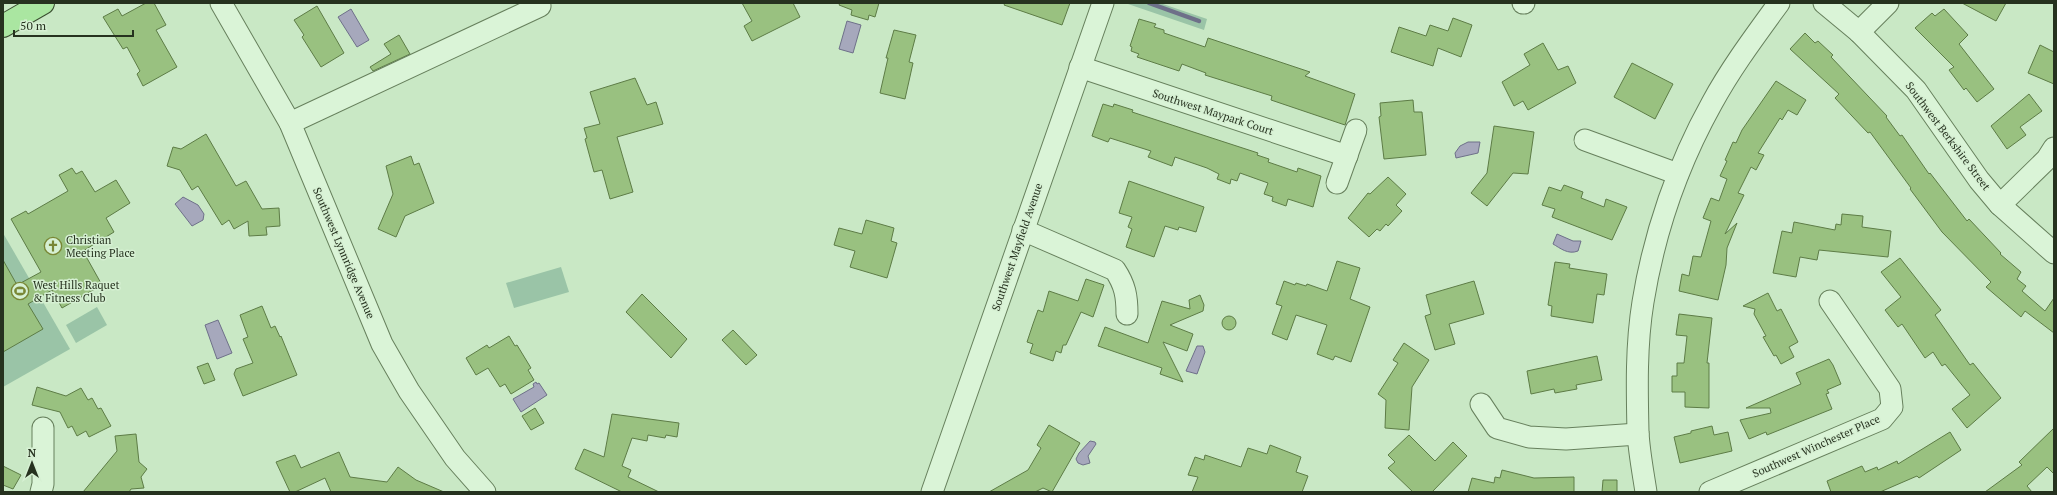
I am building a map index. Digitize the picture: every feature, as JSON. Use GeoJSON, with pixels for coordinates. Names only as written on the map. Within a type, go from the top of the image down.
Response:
{"type":"FeatureCollection","features":[{"type":"Feature","properties":{"kind":"main road"},"geometry":{"type":"LineString","coordinates":[[3,26],[43,3]]}},
{"type":"Feature","properties":{"kind":"street","name":"Southwest Lynnridge Avenue"},"geometry":{"type":"LineString","coordinates":[[221,3],[290,123],[382,344],[409,391],[455,458],[485,492]]}},
{"type":"Feature","properties":{"kind":"street","name":"Southwest Mayfield Avenue"},"geometry":{"type":"LineString","coordinates":[[932,492],[1102,3]]}},
{"type":"Feature","properties":{"kind":"street"},"geometry":{"type":"LineString","coordinates":[[1646,492],[1638,434],[1638,362],[1643,302],[1657,241],[1678,174],[1711,104],[1742,53],[1779,3]]}},
{"type":"Feature","properties":{"kind":"street","name":"Southwest Berkshire Street"},"geometry":{"type":"LineString","coordinates":[[1824,3],[1859,32],[1916,90],[1979,180],[2000,205],[2054,253]]}},
{"type":"Feature","properties":{"kind":"street"},"geometry":{"type":"LineString","coordinates":[[1859,32],[1888,3]]}},
{"type":"Feature","properties":{"kind":"street"},"geometry":{"type":"LineString","coordinates":[[290,123],[540,6]]}},
{"type":"Feature","properties":{"kind":"street","name":"Southwest Maypark Court"},"geometry":{"type":"LineString","coordinates":[[1080,66],[1347,156]]}},
{"type":"Feature","properties":{"kind":"street"},"geometry":{"type":"LineString","coordinates":[[1337,183],[1356,130]]}},
{"type":"Feature","properties":{"kind":"street"},"geometry":{"type":"LineString","coordinates":[[1585,140],[1678,174]]}},
{"type":"Feature","properties":{"kind":"street"},"geometry":{"type":"LineString","coordinates":[[2000,205],[2047,159],[2054,148]]}},
{"type":"Feature","properties":{"kind":"street"},"geometry":{"type":"LineString","coordinates":[[1023,230],[1115,270],[1124,283],[1127,295],[1127,314]]}},
{"type":"Feature","properties":{"kind":"street","name":"Southwest Winchester Place"},"geometry":{"type":"LineString","coordinates":[[1710,492],[1882,419],[1892,407],[1890,389],[1830,301]]}},
{"type":"Feature","properties":{"kind":"street"},"geometry":{"type":"LineString","coordinates":[[1481,404],[1497,428],[1529,437],[1566,439],[1638,434]]}},
{"type":"Feature","properties":{"kind":"street"},"geometry":{"type":"LineString","coordinates":[[41,492],[43,484],[43,428]]}},
{"type":"Feature","properties":{"kind":"green space"},"geometry":{"type":"Polygon","coordinates":[[[1160,3],[1207,19],[1204,30],[1128,4],[1160,3]]]}},
{"type":"Feature","properties":{"kind":"green space","name":"West Hills Raquet & Fitness Club"},"geometry":{"type":"Polygon","coordinates":[[[3,233],[70,349],[3,387],[3,233]]]}},
{"type":"Feature","properties":{"kind":"green space"},"geometry":{"type":"Polygon","coordinates":[[[561,267],[569,292],[514,308],[506,283],[561,267]]]}},
{"type":"Feature","properties":{"kind":"green space"},"geometry":{"type":"Polygon","coordinates":[[[97,307],[107,325],[76,343],[66,325],[97,307]]]}},
{"type":"Feature","properties":{"kind":"water"},"geometry":{"type":"Polygon","coordinates":[[[351,9],[369,40],[357,47],[338,17],[351,9]]]}},
{"type":"Feature","properties":{"kind":"water"},"geometry":{"type":"Polygon","coordinates":[[[847,21],[861,25],[853,53],[839,49],[847,21]]]}},
{"type":"Feature","properties":{"kind":"water"},"geometry":{"type":"Polygon","coordinates":[[[1468,142],[1480,142],[1478,153],[1456,158],[1455,153],[1460,146],[1468,142]]]}},
{"type":"Feature","properties":{"kind":"water"},"geometry":{"type":"Polygon","coordinates":[[[183,197],[198,205],[204,214],[203,220],[192,226],[175,204],[183,197]]]}},
{"type":"Feature","properties":{"kind":"water"},"geometry":{"type":"Polygon","coordinates":[[[1557,234],[1573,241],[1581,241],[1578,251],[1568,252],[1553,244],[1557,234]]]}},
{"type":"Feature","properties":{"kind":"water"},"geometry":{"type":"Polygon","coordinates":[[[218,320],[232,353],[217,359],[205,325],[218,320]]]}},
{"type":"Feature","properties":{"kind":"water"},"geometry":{"type":"Polygon","coordinates":[[[1197,346],[1203,346],[1205,352],[1197,374],[1186,371],[1197,346]]]}},
{"type":"Feature","properties":{"kind":"water"},"geometry":{"type":"Polygon","coordinates":[[[536,382],[537,384],[539,383],[547,395],[521,412],[513,399],[534,387],[533,384],[536,382]]]}},
{"type":"Feature","properties":{"kind":"water"},"geometry":{"type":"Polygon","coordinates":[[[1090,441],[1095,442],[1096,444],[1088,456],[1090,463],[1083,465],[1078,463],[1076,459],[1079,453],[1090,441]]]}},
{"type":"Feature","properties":{"kind":"building"},"geometry":{"type":"Polygon","coordinates":[[[146,3],[154,3],[166,25],[156,30],[177,67],[143,86],[137,74],[140,71],[127,47],[123,49],[103,17],[118,9],[122,16],[146,3]]]}},
{"type":"Feature","properties":{"kind":"building"},"geometry":{"type":"Polygon","coordinates":[[[742,3],[793,3],[800,17],[752,41],[744,26],[752,21],[742,3]]]}},
{"type":"Feature","properties":{"kind":"building"},"geometry":{"type":"Polygon","coordinates":[[[840,3],[879,3],[875,17],[869,15],[868,20],[851,15],[852,10],[839,5],[840,3]]]}},
{"type":"Feature","properties":{"kind":"building"},"geometry":{"type":"Polygon","coordinates":[[[1005,3],[1070,3],[1062,25],[1004,5],[1005,3]]]}},
{"type":"Feature","properties":{"kind":"building"},"geometry":{"type":"Polygon","coordinates":[[[1962,3],[2006,3],[1996,21],[1962,3]]]}},
{"type":"Feature","properties":{"kind":"building"},"geometry":{"type":"Polygon","coordinates":[[[317,6],[344,53],[321,67],[302,37],[304,35],[294,20],[317,6]]]}},
{"type":"Feature","properties":{"kind":"building"},"geometry":{"type":"Polygon","coordinates":[[[1944,9],[1968,35],[1959,44],[1994,89],[1977,102],[1966,88],[1964,90],[1949,70],[1954,67],[1915,28],[1932,13],[1935,16],[1944,9]]]}},
{"type":"Feature","properties":{"kind":"building"},"geometry":{"type":"Polygon","coordinates":[[[1453,18],[1472,25],[1461,57],[1438,48],[1433,66],[1391,52],[1399,27],[1426,36],[1430,25],[1448,31],[1453,18]]]}},
{"type":"Feature","properties":{"kind":"building"},"geometry":{"type":"Polygon","coordinates":[[[1139,19],[1156,24],[1154,27],[1164,30],[1164,33],[1205,47],[1208,38],[1310,72],[1305,76],[1355,94],[1345,125],[1271,100],[1272,96],[1205,75],[1206,73],[1182,64],[1179,71],[1137,57],[1139,54],[1131,51],[1132,47],[1130,46],[1139,19]]]}},
{"type":"Feature","properties":{"kind":"building"},"geometry":{"type":"Polygon","coordinates":[[[894,30],[916,35],[909,62],[913,63],[905,99],[880,93],[888,58],[886,58],[894,30]]]}},
{"type":"Feature","properties":{"kind":"building"},"geometry":{"type":"Polygon","coordinates":[[[1805,33],[1815,43],[1818,41],[1833,55],[1831,57],[1887,116],[1886,117],[1900,136],[1902,135],[1929,174],[1930,173],[1967,221],[1969,219],[2001,253],[2000,254],[2021,272],[2017,279],[2026,286],[2022,291],[2045,311],[2054,298],[2054,333],[2025,311],[2021,317],[1986,287],[1991,282],[1942,232],[1870,132],[1868,133],[1835,98],[1839,94],[1790,49],[1805,33]]]}},
{"type":"Feature","properties":{"kind":"building"},"geometry":{"type":"Polygon","coordinates":[[[399,35],[410,54],[373,71],[370,67],[391,54],[384,44],[399,35]]]}},
{"type":"Feature","properties":{"kind":"building"},"geometry":{"type":"Polygon","coordinates":[[[1543,43],[1558,70],[1568,66],[1576,83],[1528,110],[1523,101],[1514,106],[1502,82],[1530,65],[1524,54],[1543,43]]]}},
{"type":"Feature","properties":{"kind":"building"},"geometry":{"type":"Polygon","coordinates":[[[2040,45],[2054,52],[2054,84],[2028,73],[2040,45]]]}},
{"type":"Feature","properties":{"kind":"building"},"geometry":{"type":"Polygon","coordinates":[[[1632,63],[1673,84],[1655,119],[1614,97],[1632,63]]]}},
{"type":"Feature","properties":{"kind":"building"},"geometry":{"type":"Polygon","coordinates":[[[635,78],[647,105],[656,102],[663,124],[617,137],[633,192],[610,199],[602,170],[594,172],[585,139],[587,138],[584,128],[600,124],[590,92],[635,78]]]}},
{"type":"Feature","properties":{"kind":"building"},"geometry":{"type":"Polygon","coordinates":[[[1776,81],[1806,100],[1797,115],[1788,110],[1782,120],[1780,118],[1758,153],[1764,155],[1756,170],[1751,167],[1738,193],[1744,195],[1725,234],[1737,223],[1727,248],[1726,265],[1718,300],[1679,291],[1682,274],[1689,276],[1693,256],[1701,257],[1711,221],[1703,218],[1711,198],[1719,201],[1727,179],[1720,176],[1733,142],[1736,143],[1742,130],[1776,81]]]}},
{"type":"Feature","properties":{"kind":"building"},"geometry":{"type":"Polygon","coordinates":[[[2029,94],[2042,111],[2020,127],[2026,135],[2007,149],[1991,126],[2029,94]]]}},
{"type":"Feature","properties":{"kind":"building"},"geometry":{"type":"Polygon","coordinates":[[[1413,100],[1414,112],[1422,112],[1426,155],[1384,159],[1379,117],[1381,116],[1380,103],[1413,100]]]}},
{"type":"Feature","properties":{"kind":"building"},"geometry":{"type":"Polygon","coordinates":[[[1103,104],[1113,107],[1114,104],[1133,110],[1132,112],[1258,153],[1257,155],[1269,159],[1268,162],[1297,172],[1298,168],[1321,176],[1313,207],[1288,199],[1286,206],[1272,201],[1273,197],[1264,194],[1268,183],[1240,173],[1237,181],[1231,179],[1230,184],[1217,179],[1219,174],[1207,168],[1175,157],[1172,166],[1148,157],[1151,151],[1110,138],[1108,142],[1092,136],[1103,104]]]}},
{"type":"Feature","properties":{"kind":"building"},"geometry":{"type":"Polygon","coordinates":[[[1494,126],[1534,132],[1528,174],[1513,173],[1487,206],[1471,193],[1487,173],[1494,126]]]}},
{"type":"Feature","properties":{"kind":"building"},"geometry":{"type":"Polygon","coordinates":[[[206,134],[236,186],[246,181],[262,209],[279,208],[280,226],[266,227],[267,235],[249,236],[248,221],[234,229],[229,220],[222,225],[198,186],[192,190],[180,170],[167,166],[173,147],[181,149],[206,134]]]}},
{"type":"Feature","properties":{"kind":"building"},"geometry":{"type":"Polygon","coordinates":[[[411,156],[414,165],[419,163],[434,203],[405,216],[396,237],[378,229],[393,194],[386,166],[411,156]]]}},
{"type":"Feature","properties":{"kind":"building"},"geometry":{"type":"Polygon","coordinates":[[[72,168],[76,174],[82,171],[95,192],[116,180],[130,203],[106,218],[114,232],[83,251],[102,285],[62,308],[52,290],[28,304],[43,329],[3,352],[3,260],[17,285],[41,272],[11,219],[26,211],[28,214],[68,191],[59,175],[72,168]]]}},
{"type":"Feature","properties":{"kind":"building"},"geometry":{"type":"Polygon","coordinates":[[[1388,177],[1406,194],[1396,205],[1402,211],[1388,226],[1386,224],[1380,231],[1377,229],[1369,237],[1348,218],[1368,193],[1370,194],[1388,177]]]}},
{"type":"Feature","properties":{"kind":"building"},"geometry":{"type":"Polygon","coordinates":[[[1129,181],[1204,207],[1196,232],[1179,227],[1178,230],[1165,226],[1154,257],[1126,247],[1132,229],[1128,227],[1132,217],[1119,213],[1129,181]]]}},
{"type":"Feature","properties":{"kind":"building"},"geometry":{"type":"Polygon","coordinates":[[[1564,185],[1583,192],[1581,198],[1604,207],[1606,199],[1627,207],[1612,240],[1552,217],[1555,209],[1542,205],[1549,187],[1561,191],[1564,185]]]}},
{"type":"Feature","properties":{"kind":"building"},"geometry":{"type":"Polygon","coordinates":[[[1842,214],[1863,216],[1862,227],[1891,231],[1888,257],[1819,250],[1817,260],[1800,257],[1796,277],[1773,273],[1782,231],[1792,233],[1794,222],[1835,230],[1836,224],[1841,225],[1842,214]]]}},
{"type":"Feature","properties":{"kind":"building"},"geometry":{"type":"Polygon","coordinates":[[[866,220],[894,228],[891,241],[897,243],[887,278],[850,267],[855,251],[834,245],[839,228],[862,234],[866,220]]]}},
{"type":"Feature","properties":{"kind":"building"},"geometry":{"type":"Polygon","coordinates":[[[1900,258],[1941,310],[1935,315],[1970,365],[1973,363],[2001,398],[1967,428],[1952,409],[1970,395],[1945,364],[1942,366],[1933,352],[1925,358],[1902,324],[1898,327],[1885,310],[1901,297],[1881,272],[1900,258]]]}},
{"type":"Feature","properties":{"kind":"building"},"geometry":{"type":"Polygon","coordinates":[[[1337,261],[1360,268],[1350,299],[1370,307],[1351,362],[1335,356],[1333,360],[1317,354],[1327,325],[1296,315],[1287,340],[1272,334],[1282,306],[1276,304],[1284,281],[1295,285],[1296,283],[1306,286],[1307,284],[1327,291],[1337,261]]]}},
{"type":"Feature","properties":{"kind":"building"},"geometry":{"type":"Polygon","coordinates":[[[1555,262],[1570,264],[1569,268],[1607,274],[1604,295],[1597,294],[1593,323],[1551,316],[1552,306],[1548,305],[1555,262]]]}},
{"type":"Feature","properties":{"kind":"building"},"geometry":{"type":"Polygon","coordinates":[[[1086,279],[1104,285],[1093,317],[1081,312],[1066,345],[1063,345],[1061,353],[1056,351],[1053,361],[1030,353],[1033,344],[1027,342],[1038,310],[1043,312],[1049,291],[1078,301],[1086,279]]]}},
{"type":"Feature","properties":{"kind":"building"},"geometry":{"type":"Polygon","coordinates":[[[1474,281],[1484,314],[1449,324],[1455,344],[1435,350],[1425,316],[1431,314],[1426,295],[1474,281]]]}},
{"type":"Feature","properties":{"kind":"building"},"geometry":{"type":"Polygon","coordinates":[[[1768,293],[1777,311],[1781,309],[1798,342],[1789,347],[1794,357],[1781,364],[1776,355],[1774,356],[1763,337],[1766,336],[1754,314],[1755,309],[1743,306],[1768,293]]]}},
{"type":"Feature","properties":{"kind":"building"},"geometry":{"type":"Polygon","coordinates":[[[642,294],[687,339],[671,358],[626,312],[642,294]]]}},
{"type":"Feature","properties":{"kind":"building"},"geometry":{"type":"Polygon","coordinates":[[[1200,295],[1204,305],[1203,311],[1170,325],[1193,334],[1187,351],[1163,342],[1183,382],[1160,374],[1162,368],[1098,346],[1105,327],[1148,343],[1162,301],[1190,309],[1189,300],[1200,295]]]}},
{"type":"Feature","properties":{"kind":"building"},"geometry":{"type":"Polygon","coordinates":[[[262,306],[271,328],[275,326],[280,337],[281,336],[297,375],[243,396],[234,374],[236,369],[253,363],[243,339],[248,337],[240,315],[262,306]]]}},
{"type":"Feature","properties":{"kind":"building"},"geometry":{"type":"Polygon","coordinates":[[[1679,314],[1712,318],[1707,363],[1709,363],[1709,408],[1685,407],[1685,392],[1672,392],[1672,376],[1677,376],[1677,363],[1684,363],[1687,336],[1676,335],[1679,314]]]}},
{"type":"Feature","properties":{"kind":"building"},"geometry":{"type":"Polygon","coordinates":[[[1226,316],[1232,316],[1236,320],[1236,326],[1232,330],[1226,330],[1222,326],[1222,320],[1226,316]]]}},
{"type":"Feature","properties":{"kind":"building"},"geometry":{"type":"Polygon","coordinates":[[[733,330],[757,355],[746,365],[722,340],[733,330]]]}},
{"type":"Feature","properties":{"kind":"building"},"geometry":{"type":"Polygon","coordinates":[[[509,336],[515,346],[517,345],[531,368],[528,370],[534,380],[511,394],[505,384],[500,387],[488,368],[476,375],[466,358],[487,345],[489,348],[509,336]]]}},
{"type":"Feature","properties":{"kind":"building"},"geometry":{"type":"Polygon","coordinates":[[[1404,343],[1429,360],[1412,387],[1409,430],[1385,428],[1386,400],[1378,394],[1398,363],[1393,360],[1404,343]]]}},
{"type":"Feature","properties":{"kind":"building"},"geometry":{"type":"Polygon","coordinates":[[[1597,356],[1602,380],[1576,385],[1577,389],[1555,393],[1554,389],[1531,394],[1527,371],[1597,356]]]}},
{"type":"Feature","properties":{"kind":"building"},"geometry":{"type":"Polygon","coordinates":[[[1829,359],[1841,384],[1827,390],[1829,393],[1826,394],[1832,409],[1767,435],[1766,432],[1749,439],[1740,420],[1771,413],[1770,408],[1746,408],[1801,384],[1796,373],[1829,359]]]}},
{"type":"Feature","properties":{"kind":"building"},"geometry":{"type":"Polygon","coordinates":[[[208,363],[215,380],[204,384],[197,367],[208,363]]]}},
{"type":"Feature","properties":{"kind":"building"},"geometry":{"type":"Polygon","coordinates":[[[37,387],[66,396],[81,388],[88,400],[92,398],[98,409],[101,408],[111,426],[89,437],[86,431],[77,436],[72,426],[68,428],[60,412],[32,405],[37,387]]]}},
{"type":"Feature","properties":{"kind":"building"},"geometry":{"type":"Polygon","coordinates":[[[535,408],[544,423],[531,430],[522,416],[535,408]]]}},
{"type":"Feature","properties":{"kind":"building"},"geometry":{"type":"Polygon","coordinates":[[[612,414],[679,423],[677,437],[666,435],[665,438],[648,435],[647,441],[632,438],[622,466],[631,470],[628,477],[659,492],[622,492],[575,469],[584,449],[604,457],[612,414]]]}},
{"type":"Feature","properties":{"kind":"building"},"geometry":{"type":"Polygon","coordinates":[[[1049,425],[1080,443],[1052,492],[1043,488],[1035,492],[989,492],[1028,470],[1041,448],[1037,445],[1049,425]]]}},
{"type":"Feature","properties":{"kind":"building"},"geometry":{"type":"Polygon","coordinates":[[[1712,426],[1714,435],[1728,432],[1732,451],[1680,463],[1674,437],[1712,426]]]}},
{"type":"Feature","properties":{"kind":"building"},"geometry":{"type":"Polygon","coordinates":[[[2054,428],[2054,474],[2047,467],[2027,486],[2032,492],[1985,492],[2022,465],[2019,462],[2054,428]]]}},
{"type":"Feature","properties":{"kind":"building"},"geometry":{"type":"Polygon","coordinates":[[[1950,432],[1961,450],[1919,478],[1917,476],[1880,492],[1831,492],[1827,481],[1862,466],[1865,472],[1877,467],[1878,470],[1897,461],[1898,464],[1950,432]]]}},
{"type":"Feature","properties":{"kind":"building"},"geometry":{"type":"Polygon","coordinates":[[[136,434],[139,462],[147,469],[141,477],[144,488],[131,489],[129,492],[83,492],[117,451],[115,436],[136,434]]]}},
{"type":"Feature","properties":{"kind":"building"},"geometry":{"type":"Polygon","coordinates":[[[1409,435],[1435,461],[1453,442],[1467,456],[1432,492],[1413,492],[1388,468],[1395,462],[1388,455],[1409,435]]]}},
{"type":"Feature","properties":{"kind":"building"},"geometry":{"type":"Polygon","coordinates":[[[1270,445],[1301,457],[1296,472],[1308,476],[1302,492],[1192,492],[1198,477],[1188,475],[1195,457],[1204,460],[1205,455],[1241,467],[1248,448],[1267,454],[1270,445]]]}},
{"type":"Feature","properties":{"kind":"building"},"geometry":{"type":"Polygon","coordinates":[[[339,452],[350,477],[387,482],[398,467],[416,480],[444,492],[331,492],[325,478],[295,492],[290,492],[276,462],[295,455],[301,468],[339,452]]]}},
{"type":"Feature","properties":{"kind":"building"},"geometry":{"type":"Polygon","coordinates":[[[3,466],[21,475],[13,489],[3,485],[3,466]]]}},
{"type":"Feature","properties":{"kind":"building"},"geometry":{"type":"Polygon","coordinates":[[[1502,470],[1534,478],[1574,477],[1574,492],[1468,492],[1472,478],[1494,483],[1495,477],[1500,478],[1502,470]]]}},
{"type":"Feature","properties":{"kind":"building"},"geometry":{"type":"Polygon","coordinates":[[[1603,480],[1617,480],[1617,492],[1602,492],[1603,480]]]}},
{"type":"Feature","properties":{"kind":"waterway"},"geometry":{"type":"LineString","coordinates":[[1149,3],[1199,21]]}},
{"type":"Feature","properties":{"kind":"place","name":"Christian Meeting Place"},"geometry":{"type":"Point","coordinates":[53,246]}},
{"type":"Feature","properties":{"kind":"place","name":"West Hills Raquet & Fitness Club"},"geometry":{"type":"Point","coordinates":[20,291]}}]}
